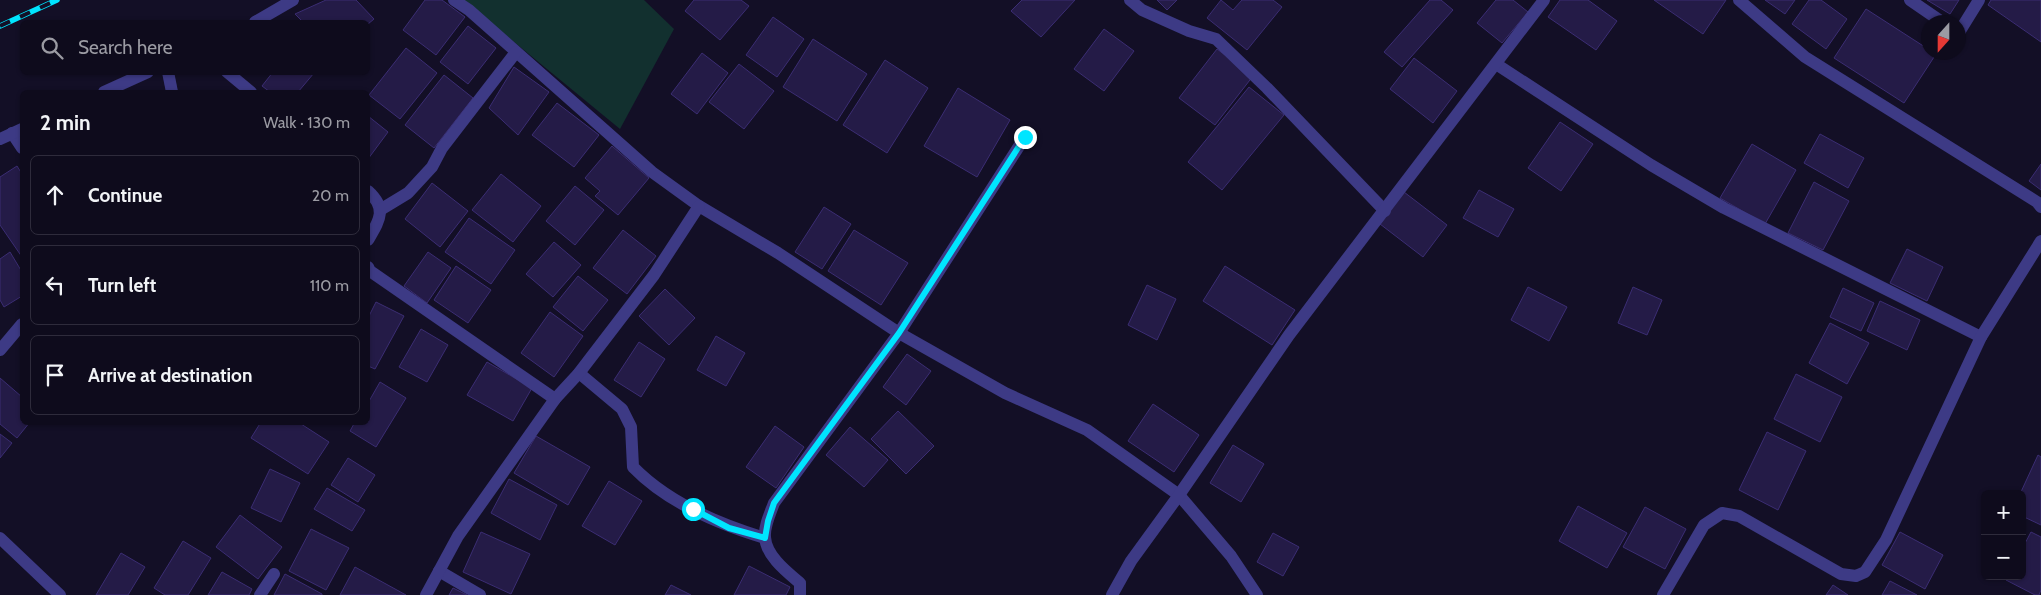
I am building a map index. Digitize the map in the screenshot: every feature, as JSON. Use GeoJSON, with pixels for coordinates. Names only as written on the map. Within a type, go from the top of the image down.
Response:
{"type":"FeatureCollection","features":[{"type":"Feature","properties":{"kind":"street"},"geometry":{"type":"LineString","coordinates":[[258,20],[293,0]]}},
{"type":"Feature","properties":{"kind":"street"},"geometry":{"type":"LineString","coordinates":[[454,0],[470,10],[652,172],[699,206],[778,253],[899,333],[1005,393],[1087,430],[1179,495],[1231,556],[1256,595]]}},
{"type":"Feature","properties":{"kind":"street"},"geometry":{"type":"LineString","coordinates":[[1130,0],[1142,10],[1189,31],[1216,39],[1267,88],[1385,211]]}},
{"type":"Feature","properties":{"kind":"street"},"geometry":{"type":"LineString","coordinates":[[1112,595],[1131,561],[1179,495],[1289,335],[1544,0]]}},
{"type":"Feature","properties":{"kind":"street"},"geometry":{"type":"LineString","coordinates":[[1740,0],[1805,57],[2041,206]]}},
{"type":"Feature","properties":{"kind":"street"},"geometry":{"type":"LineString","coordinates":[[1910,0],[1932,15]]}},
{"type":"Feature","properties":{"kind":"street"},"geometry":{"type":"LineString","coordinates":[[1966,21],[1979,0]]}},
{"type":"Feature","properties":{"kind":"street"},"geometry":{"type":"LineString","coordinates":[[380,210],[408,193],[432,167],[442,148],[516,52]]}},
{"type":"Feature","properties":{"kind":"street"},"geometry":{"type":"LineString","coordinates":[[1496,64],[1651,165],[1724,208],[1981,337]]}},
{"type":"Feature","properties":{"kind":"street"},"geometry":{"type":"LineString","coordinates":[[108,90],[141,75]]}},
{"type":"Feature","properties":{"kind":"street"},"geometry":{"type":"LineString","coordinates":[[169,75],[172,90]]}},
{"type":"Feature","properties":{"kind":"street"},"geometry":{"type":"LineString","coordinates":[[230,75],[248,90]]}},
{"type":"Feature","properties":{"kind":"street"},"geometry":{"type":"LineString","coordinates":[[11,134],[20,145]]}},
{"type":"Feature","properties":{"kind":"street"},"geometry":{"type":"LineString","coordinates":[[800,595],[800,583],[776,563],[765,538],[774,503],[899,333],[1025,137]]}},
{"type":"Feature","properties":{"kind":"street"},"geometry":{"type":"LineString","coordinates":[[370,194],[376,198],[380,210],[380,220],[370,237]]}},
{"type":"Feature","properties":{"kind":"street"},"geometry":{"type":"LineString","coordinates":[[426,595],[458,536],[555,398],[579,373],[654,275],[699,206]]}},
{"type":"Feature","properties":{"kind":"street"},"geometry":{"type":"LineString","coordinates":[[1663,595],[1704,525],[1722,513],[1740,516],[1841,574],[1856,576],[1865,572],[1886,540],[1981,337],[2041,241]]}},
{"type":"Feature","properties":{"kind":"street"},"geometry":{"type":"LineString","coordinates":[[370,271],[555,398]]}},
{"type":"Feature","properties":{"kind":"street"},"geometry":{"type":"LineString","coordinates":[[0,350],[20,326]]}},
{"type":"Feature","properties":{"kind":"street"},"geometry":{"type":"LineString","coordinates":[[579,373],[622,409],[631,427],[634,467],[649,484],[729,528],[765,538]]}},
{"type":"Feature","properties":{"kind":"street"},"geometry":{"type":"LineString","coordinates":[[0,538],[60,595]]}},
{"type":"Feature","properties":{"kind":"street"},"geometry":{"type":"LineString","coordinates":[[439,571],[480,595]]}},
{"type":"Feature","properties":{"kind":"street"},"geometry":{"type":"LineString","coordinates":[[260,595],[274,574]]}},
{"type":"Feature","properties":{"kind":"green space"},"geometry":{"type":"Polygon","coordinates":[[[463,0],[644,0],[674,29],[620,129],[463,0]]]}},
{"type":"Feature","properties":{"kind":"building"},"geometry":{"type":"Polygon","coordinates":[[[326,0],[356,0],[374,19],[370,22],[370,20],[301,20],[295,14],[326,0]]]}},
{"type":"Feature","properties":{"kind":"building"},"geometry":{"type":"Polygon","coordinates":[[[425,0],[442,0],[465,17],[436,55],[403,30],[425,0]]]}},
{"type":"Feature","properties":{"kind":"building"},"geometry":{"type":"Polygon","coordinates":[[[694,0],[741,0],[749,6],[720,40],[685,11],[694,0]]]}},
{"type":"Feature","properties":{"kind":"building"},"geometry":{"type":"Polygon","coordinates":[[[1022,0],[1075,0],[1041,37],[1011,11],[1022,0]]]}},
{"type":"Feature","properties":{"kind":"building"},"geometry":{"type":"Polygon","coordinates":[[[1157,0],[1177,0],[1167,10],[1157,0]]]}},
{"type":"Feature","properties":{"kind":"building"},"geometry":{"type":"Polygon","coordinates":[[[1221,0],[1233,10],[1242,0],[1273,0],[1282,7],[1247,50],[1207,18],[1221,0]]]}},
{"type":"Feature","properties":{"kind":"building"},"geometry":{"type":"Polygon","coordinates":[[[1430,0],[1441,0],[1453,10],[1402,67],[1384,52],[1430,0]]]}},
{"type":"Feature","properties":{"kind":"building"},"geometry":{"type":"Polygon","coordinates":[[[1496,0],[1513,0],[1528,12],[1502,43],[1477,23],[1496,0]]]}},
{"type":"Feature","properties":{"kind":"building"},"geometry":{"type":"Polygon","coordinates":[[[1560,0],[1588,0],[1617,21],[1596,50],[1548,17],[1560,0]]]}},
{"type":"Feature","properties":{"kind":"building"},"geometry":{"type":"Polygon","coordinates":[[[1654,0],[1726,0],[1703,34],[1654,0]]]}},
{"type":"Feature","properties":{"kind":"building"},"geometry":{"type":"Polygon","coordinates":[[[1765,0],[1795,0],[1785,14],[1765,0]]]}},
{"type":"Feature","properties":{"kind":"building"},"geometry":{"type":"Polygon","coordinates":[[[1809,0],[1821,0],[1847,19],[1826,49],[1792,24],[1809,0]]]}},
{"type":"Feature","properties":{"kind":"building"},"geometry":{"type":"Polygon","coordinates":[[[1927,0],[1959,0],[1950,14],[1927,0]]]}},
{"type":"Feature","properties":{"kind":"building"},"geometry":{"type":"Polygon","coordinates":[[[1991,0],[2041,0],[2041,42],[1988,5],[1991,0]]]}},
{"type":"Feature","properties":{"kind":"building"},"geometry":{"type":"Polygon","coordinates":[[[1866,9],[1921,44],[1921,60],[1932,60],[1904,103],[1834,58],[1866,9]]]}},
{"type":"Feature","properties":{"kind":"building"},"geometry":{"type":"Polygon","coordinates":[[[773,17],[804,39],[777,77],[746,55],[773,17]]]}},
{"type":"Feature","properties":{"kind":"building"},"geometry":{"type":"Polygon","coordinates":[[[468,26],[496,48],[468,84],[440,62],[468,26]]]}},
{"type":"Feature","properties":{"kind":"building"},"geometry":{"type":"Polygon","coordinates":[[[1104,29],[1134,51],[1104,91],[1074,69],[1104,29]]]}},
{"type":"Feature","properties":{"kind":"building"},"geometry":{"type":"Polygon","coordinates":[[[813,39],[867,74],[837,121],[783,87],[813,39]]]}},
{"type":"Feature","properties":{"kind":"building"},"geometry":{"type":"Polygon","coordinates":[[[406,48],[437,73],[400,119],[370,96],[406,48]]]}},
{"type":"Feature","properties":{"kind":"building"},"geometry":{"type":"Polygon","coordinates":[[[1217,49],[1253,76],[1215,125],[1179,98],[1217,49]]]}},
{"type":"Feature","properties":{"kind":"building"},"geometry":{"type":"Polygon","coordinates":[[[702,53],[728,73],[697,114],[671,94],[702,53]]]}},
{"type":"Feature","properties":{"kind":"building"},"geometry":{"type":"Polygon","coordinates":[[[1414,58],[1457,91],[1433,123],[1390,89],[1414,58]]]}},
{"type":"Feature","properties":{"kind":"building"},"geometry":{"type":"Polygon","coordinates":[[[885,60],[928,88],[887,153],[843,125],[885,60]]]}},
{"type":"Feature","properties":{"kind":"building"},"geometry":{"type":"Polygon","coordinates":[[[739,64],[774,91],[744,129],[709,102],[739,64]]]}},
{"type":"Feature","properties":{"kind":"building"},"geometry":{"type":"Polygon","coordinates":[[[514,67],[549,92],[518,135],[489,108],[514,67]]]}},
{"type":"Feature","properties":{"kind":"building"},"geometry":{"type":"Polygon","coordinates":[[[271,75],[312,75],[300,90],[267,90],[262,86],[271,75]]]}},
{"type":"Feature","properties":{"kind":"building"},"geometry":{"type":"Polygon","coordinates":[[[444,75],[473,98],[434,148],[405,125],[444,75]]]}},
{"type":"Feature","properties":{"kind":"building"},"geometry":{"type":"Polygon","coordinates":[[[1249,87],[1284,115],[1222,190],[1188,162],[1249,87]]]}},
{"type":"Feature","properties":{"kind":"building"},"geometry":{"type":"Polygon","coordinates":[[[958,88],[1010,120],[977,177],[924,146],[958,88]]]}},
{"type":"Feature","properties":{"kind":"building"},"geometry":{"type":"Polygon","coordinates":[[[557,103],[599,135],[574,167],[532,135],[557,103]]]}},
{"type":"Feature","properties":{"kind":"building"},"geometry":{"type":"Polygon","coordinates":[[[370,118],[388,132],[370,156],[370,118]]]}},
{"type":"Feature","properties":{"kind":"building"},"geometry":{"type":"Polygon","coordinates":[[[1560,122],[1593,144],[1561,191],[1528,168],[1560,122]]]}},
{"type":"Feature","properties":{"kind":"building"},"geometry":{"type":"Polygon","coordinates":[[[1820,134],[1864,158],[1848,188],[1804,163],[1820,134]]]}},
{"type":"Feature","properties":{"kind":"building"},"geometry":{"type":"Polygon","coordinates":[[[1752,144],[1796,170],[1765,224],[1720,198],[1752,144]]]}},
{"type":"Feature","properties":{"kind":"building"},"geometry":{"type":"Polygon","coordinates":[[[612,146],[649,178],[618,215],[595,196],[600,191],[585,178],[612,146]]]}},
{"type":"Feature","properties":{"kind":"building"},"geometry":{"type":"Polygon","coordinates":[[[2041,164],[2041,190],[2029,181],[2041,164]]]}},
{"type":"Feature","properties":{"kind":"building"},"geometry":{"type":"Polygon","coordinates":[[[17,166],[20,171],[20,254],[0,225],[0,177],[17,166]]]}},
{"type":"Feature","properties":{"kind":"building"},"geometry":{"type":"Polygon","coordinates":[[[501,174],[541,206],[513,242],[472,210],[501,174]]]}},
{"type":"Feature","properties":{"kind":"building"},"geometry":{"type":"Polygon","coordinates":[[[1814,182],[1849,201],[1823,250],[1788,233],[1814,182]]]}},
{"type":"Feature","properties":{"kind":"building"},"geometry":{"type":"Polygon","coordinates":[[[432,183],[468,211],[440,247],[405,219],[432,183]]]}},
{"type":"Feature","properties":{"kind":"building"},"geometry":{"type":"Polygon","coordinates":[[[575,186],[604,210],[575,245],[546,221],[575,186]]]}},
{"type":"Feature","properties":{"kind":"building"},"geometry":{"type":"Polygon","coordinates":[[[1479,190],[1514,209],[1498,237],[1463,218],[1479,190]]]}},
{"type":"Feature","properties":{"kind":"building"},"geometry":{"type":"Polygon","coordinates":[[[1404,192],[1447,225],[1423,257],[1380,224],[1404,192]]]}},
{"type":"Feature","properties":{"kind":"building"},"geometry":{"type":"Polygon","coordinates":[[[824,207],[851,224],[822,269],[795,252],[824,207]]]}},
{"type":"Feature","properties":{"kind":"building"},"geometry":{"type":"Polygon","coordinates":[[[469,218],[515,250],[491,284],[445,252],[469,218]]]}},
{"type":"Feature","properties":{"kind":"building"},"geometry":{"type":"Polygon","coordinates":[[[623,230],[656,256],[627,294],[593,268],[623,230]]]}},
{"type":"Feature","properties":{"kind":"building"},"geometry":{"type":"Polygon","coordinates":[[[854,230],[908,263],[881,305],[828,271],[854,230]]]}},
{"type":"Feature","properties":{"kind":"building"},"geometry":{"type":"Polygon","coordinates":[[[554,242],[581,265],[553,297],[526,274],[554,242]]]}},
{"type":"Feature","properties":{"kind":"building"},"geometry":{"type":"Polygon","coordinates":[[[1907,249],[1943,267],[1927,301],[1890,283],[1907,249]]]}},
{"type":"Feature","properties":{"kind":"building"},"geometry":{"type":"Polygon","coordinates":[[[10,252],[20,269],[20,297],[4,307],[0,300],[0,259],[10,252]]]}},
{"type":"Feature","properties":{"kind":"building"},"geometry":{"type":"Polygon","coordinates":[[[428,252],[451,268],[427,303],[404,286],[428,252]]]}},
{"type":"Feature","properties":{"kind":"building"},"geometry":{"type":"Polygon","coordinates":[[[456,266],[491,290],[468,323],[434,300],[456,266]]]}},
{"type":"Feature","properties":{"kind":"building"},"geometry":{"type":"Polygon","coordinates":[[[1225,266],[1295,310],[1272,345],[1203,301],[1225,266]]]}},
{"type":"Feature","properties":{"kind":"building"},"geometry":{"type":"Polygon","coordinates":[[[578,276],[608,300],[583,331],[553,307],[578,276]]]}},
{"type":"Feature","properties":{"kind":"building"},"geometry":{"type":"Polygon","coordinates":[[[1147,285],[1176,299],[1157,340],[1128,325],[1147,285]]]}},
{"type":"Feature","properties":{"kind":"building"},"geometry":{"type":"Polygon","coordinates":[[[1528,287],[1567,307],[1549,341],[1511,320],[1528,287]]]}},
{"type":"Feature","properties":{"kind":"building"},"geometry":{"type":"Polygon","coordinates":[[[1633,287],[1662,300],[1647,335],[1618,323],[1633,287]]]}},
{"type":"Feature","properties":{"kind":"building"},"geometry":{"type":"Polygon","coordinates":[[[1843,288],[1874,303],[1861,331],[1830,317],[1843,288]]]}},
{"type":"Feature","properties":{"kind":"building"},"geometry":{"type":"Polygon","coordinates":[[[665,289],[695,318],[669,345],[639,316],[665,289]]]}},
{"type":"Feature","properties":{"kind":"building"},"geometry":{"type":"Polygon","coordinates":[[[1880,301],[1920,320],[1907,350],[1867,331],[1880,301]]]}},
{"type":"Feature","properties":{"kind":"building"},"geometry":{"type":"Polygon","coordinates":[[[376,302],[404,316],[375,369],[370,367],[370,314],[376,302]]]}},
{"type":"Feature","properties":{"kind":"building"},"geometry":{"type":"Polygon","coordinates":[[[550,312],[583,336],[554,377],[521,353],[550,312]]]}},
{"type":"Feature","properties":{"kind":"building"},"geometry":{"type":"Polygon","coordinates":[[[1830,323],[1869,343],[1847,384],[1809,363],[1830,323]]]}},
{"type":"Feature","properties":{"kind":"building"},"geometry":{"type":"Polygon","coordinates":[[[421,329],[448,345],[427,382],[399,367],[421,329]]]}},
{"type":"Feature","properties":{"kind":"building"},"geometry":{"type":"Polygon","coordinates":[[[716,336],[745,353],[726,386],[697,370],[716,336]]]}},
{"type":"Feature","properties":{"kind":"building"},"geometry":{"type":"Polygon","coordinates":[[[639,342],[665,359],[641,397],[614,380],[639,342]]]}},
{"type":"Feature","properties":{"kind":"building"},"geometry":{"type":"Polygon","coordinates":[[[907,354],[931,371],[906,405],[883,387],[907,354]]]}},
{"type":"Feature","properties":{"kind":"building"},"geometry":{"type":"Polygon","coordinates":[[[487,362],[532,388],[513,421],[467,395],[487,362]]]}},
{"type":"Feature","properties":{"kind":"building"},"geometry":{"type":"Polygon","coordinates":[[[1796,374],[1842,397],[1820,442],[1774,419],[1796,374]]]}},
{"type":"Feature","properties":{"kind":"building"},"geometry":{"type":"Polygon","coordinates":[[[0,378],[20,395],[20,425],[28,425],[17,438],[0,424],[0,378]]]}},
{"type":"Feature","properties":{"kind":"building"},"geometry":{"type":"Polygon","coordinates":[[[380,382],[406,398],[376,447],[350,431],[353,425],[370,425],[370,400],[380,382]]]}},
{"type":"Feature","properties":{"kind":"building"},"geometry":{"type":"Polygon","coordinates":[[[1153,404],[1199,435],[1174,472],[1128,441],[1153,404]]]}},
{"type":"Feature","properties":{"kind":"building"},"geometry":{"type":"Polygon","coordinates":[[[898,411],[934,446],[906,474],[871,439],[898,411]]]}},
{"type":"Feature","properties":{"kind":"building"},"geometry":{"type":"Polygon","coordinates":[[[259,425],[303,425],[329,442],[308,474],[251,438],[259,425]]]}},
{"type":"Feature","properties":{"kind":"building"},"geometry":{"type":"Polygon","coordinates":[[[775,426],[804,447],[776,488],[746,467],[775,426]]]}},
{"type":"Feature","properties":{"kind":"building"},"geometry":{"type":"Polygon","coordinates":[[[850,427],[888,460],[864,487],[826,455],[850,427]]]}},
{"type":"Feature","properties":{"kind":"building"},"geometry":{"type":"Polygon","coordinates":[[[1767,432],[1806,451],[1778,510],[1739,490],[1767,432]]]}},
{"type":"Feature","properties":{"kind":"building"},"geometry":{"type":"Polygon","coordinates":[[[0,434],[12,443],[0,458],[0,434]]]}},
{"type":"Feature","properties":{"kind":"building"},"geometry":{"type":"Polygon","coordinates":[[[536,436],[590,467],[568,505],[514,473],[536,436]]]}},
{"type":"Feature","properties":{"kind":"building"},"geometry":{"type":"Polygon","coordinates":[[[1233,445],[1264,464],[1241,502],[1210,483],[1233,445]]]}},
{"type":"Feature","properties":{"kind":"building"},"geometry":{"type":"Polygon","coordinates":[[[2038,455],[2041,457],[2041,525],[2026,518],[2026,490],[2022,490],[2038,455]]]}},
{"type":"Feature","properties":{"kind":"building"},"geometry":{"type":"Polygon","coordinates":[[[348,458],[375,475],[358,502],[331,485],[348,458]]]}},
{"type":"Feature","properties":{"kind":"building"},"geometry":{"type":"Polygon","coordinates":[[[270,469],[300,483],[281,522],[251,508],[270,469]]]}},
{"type":"Feature","properties":{"kind":"building"},"geometry":{"type":"Polygon","coordinates":[[[509,479],[557,505],[540,540],[491,513],[509,479]]]}},
{"type":"Feature","properties":{"kind":"building"},"geometry":{"type":"Polygon","coordinates":[[[609,481],[642,501],[615,545],[582,526],[609,481]]]}},
{"type":"Feature","properties":{"kind":"building"},"geometry":{"type":"Polygon","coordinates":[[[327,488],[365,510],[352,531],[314,509],[327,488]]]}},
{"type":"Feature","properties":{"kind":"building"},"geometry":{"type":"Polygon","coordinates":[[[1578,506],[1627,533],[1607,568],[1559,541],[1578,506]]]}},
{"type":"Feature","properties":{"kind":"building"},"geometry":{"type":"Polygon","coordinates":[[[1645,507],[1686,529],[1665,569],[1623,547],[1645,507]]]}},
{"type":"Feature","properties":{"kind":"building"},"geometry":{"type":"Polygon","coordinates":[[[240,515],[282,547],[258,579],[216,547],[240,515]]]}},
{"type":"Feature","properties":{"kind":"building"},"geometry":{"type":"Polygon","coordinates":[[[311,529],[349,548],[326,590],[289,571],[311,529]]]}},
{"type":"Feature","properties":{"kind":"building"},"geometry":{"type":"Polygon","coordinates":[[[481,532],[530,554],[511,594],[463,572],[481,532]]]}},
{"type":"Feature","properties":{"kind":"building"},"geometry":{"type":"Polygon","coordinates":[[[1900,532],[1943,555],[1925,589],[1882,565],[1900,532]]]}},
{"type":"Feature","properties":{"kind":"building"},"geometry":{"type":"Polygon","coordinates":[[[2031,532],[2041,537],[2041,590],[2039,595],[2035,595],[2006,580],[2026,580],[2026,541],[2031,532]]]}},
{"type":"Feature","properties":{"kind":"building"},"geometry":{"type":"Polygon","coordinates":[[[1273,533],[1299,547],[1283,576],[1257,562],[1273,533]]]}},
{"type":"Feature","properties":{"kind":"building"},"geometry":{"type":"Polygon","coordinates":[[[183,541],[211,558],[188,595],[165,595],[154,588],[183,541]]]}},
{"type":"Feature","properties":{"kind":"building"},"geometry":{"type":"Polygon","coordinates":[[[121,553],[145,567],[128,595],[96,595],[121,553]]]}},
{"type":"Feature","properties":{"kind":"building"},"geometry":{"type":"Polygon","coordinates":[[[749,566],[790,587],[786,595],[734,595],[749,566]]]}},
{"type":"Feature","properties":{"kind":"building"},"geometry":{"type":"Polygon","coordinates":[[[355,567],[406,595],[340,595],[355,567]]]}},
{"type":"Feature","properties":{"kind":"building"},"geometry":{"type":"Polygon","coordinates":[[[222,572],[252,589],[249,595],[208,595],[222,572]]]}},
{"type":"Feature","properties":{"kind":"building"},"geometry":{"type":"Polygon","coordinates":[[[285,574],[322,594],[322,595],[274,595],[285,574]]]}},
{"type":"Feature","properties":{"kind":"building"},"geometry":{"type":"Polygon","coordinates":[[[1890,581],[1917,595],[1882,595],[1890,581]]]}},
{"type":"Feature","properties":{"kind":"building"},"geometry":{"type":"Polygon","coordinates":[[[671,585],[691,595],[665,595],[671,585]]]}},
{"type":"Feature","properties":{"kind":"building"},"geometry":{"type":"Polygon","coordinates":[[[1833,585],[1848,595],[1826,595],[1833,585]]]}},
{"type":"Feature","properties":{"kind":"building"},"geometry":{"type":"Polygon","coordinates":[[[453,588],[467,595],[449,595],[453,588]]]}},
{"type":"Feature","properties":{"kind":"railway"},"geometry":{"type":"LineString","coordinates":[[0,26],[57,0]]}},
{"type":"Feature","properties":{"kind":"route"},"geometry":{"type":"LineString","coordinates":[[693,509],[729,528],[765,538],[774,503],[899,333],[1025,137]]}}]}
